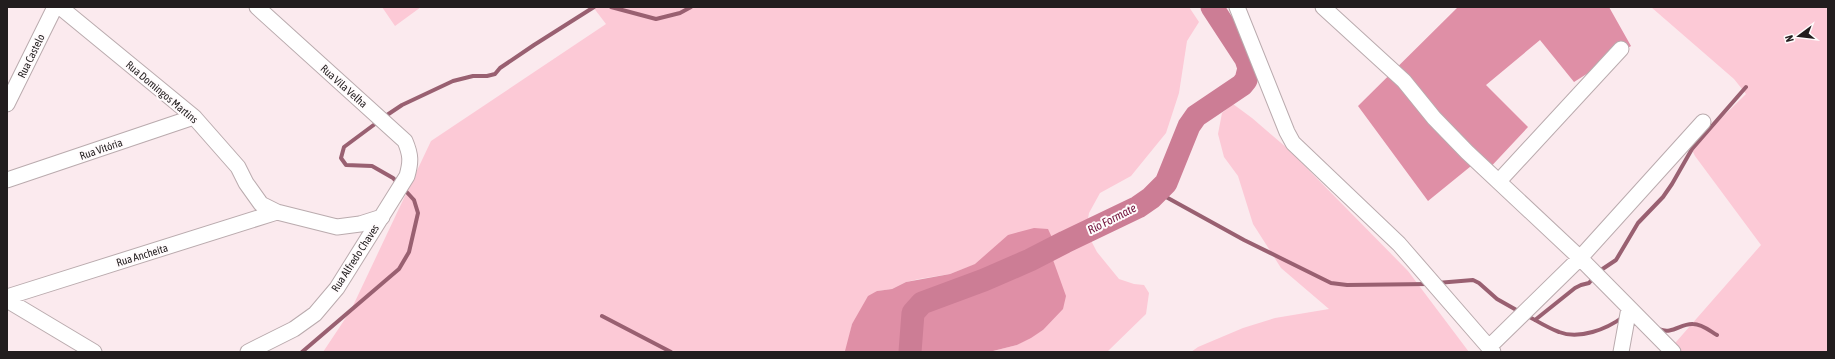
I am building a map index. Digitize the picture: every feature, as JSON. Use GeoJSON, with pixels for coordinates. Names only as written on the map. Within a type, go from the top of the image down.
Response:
{"type":"FeatureCollection","features":[{"type":"Feature","properties":{"kind":"street","name":"Rua Castelo"},"geometry":{"type":"LineString","coordinates":[[7,104],[55,7]]}},
{"type":"Feature","properties":{"kind":"street","name":"Rua Domingos Martins"},"geometry":{"type":"LineString","coordinates":[[60,7],[194,117],[238,167],[255,198],[261,204],[277,212],[337,227],[360,224],[382,217]]}},
{"type":"Feature","properties":{"kind":"street","name":"Rua Vila Velha"},"geometry":{"type":"LineString","coordinates":[[257,7],[405,141],[411,154],[411,163],[407,176]]}},
{"type":"Feature","properties":{"kind":"street"},"geometry":{"type":"LineString","coordinates":[[1237,7],[1287,132],[1293,143],[1399,244],[1491,350],[1580,258],[1703,122]]}},
{"type":"Feature","properties":{"kind":"street"},"geometry":{"type":"LineString","coordinates":[[1330,10],[1404,81],[1434,118],[1467,152],[1499,180],[1580,258],[1673,352]]}},
{"type":"Feature","properties":{"kind":"street"},"geometry":{"type":"LineString","coordinates":[[1499,180],[1621,49]]}},
{"type":"Feature","properties":{"kind":"street","name":"Rua Vitória"},"geometry":{"type":"LineString","coordinates":[[7,180],[194,117]]}},
{"type":"Feature","properties":{"kind":"street","name":"Rua Alfredo Chaves"},"geometry":{"type":"LineString","coordinates":[[248,352],[294,329],[314,314],[337,288],[407,176]]}},
{"type":"Feature","properties":{"kind":"street","name":"Rua Ancheita"},"geometry":{"type":"LineString","coordinates":[[7,298],[277,212]]}},
{"type":"Feature","properties":{"kind":"street"},"geometry":{"type":"LineString","coordinates":[[7,298],[94,352]]}},
{"type":"Feature","properties":{"kind":"street"},"geometry":{"type":"LineString","coordinates":[[1621,352],[1629,308]]}},
{"type":"Feature","properties":{"kind":"shaded area"},"geometry":{"type":"Polygon","coordinates":[[[382,7],[421,7],[395,26],[382,7]]]}},
{"type":"Feature","properties":{"kind":"shaded area"},"geometry":{"type":"Polygon","coordinates":[[[593,7],[1189,7],[1199,22],[1187,41],[1179,93],[1166,133],[1131,176],[1100,193],[1089,213],[1086,231],[1097,252],[1119,279],[1134,284],[1144,285],[1149,293],[1146,314],[1107,352],[989,352],[1017,345],[1043,330],[1056,270],[1052,257],[1055,243],[986,255],[976,264],[950,274],[906,282],[892,289],[877,291],[852,324],[846,352],[323,352],[351,310],[431,141],[606,24],[593,7]]]}},
{"type":"Feature","properties":{"kind":"shaded area"},"geometry":{"type":"Polygon","coordinates":[[[1458,7],[1609,7],[1631,46],[1574,82],[1540,40],[1486,85],[1528,127],[1485,173],[1476,162],[1428,201],[1358,106],[1458,7]]]}},
{"type":"Feature","properties":{"kind":"shaded area"},"geometry":{"type":"Polygon","coordinates":[[[1651,7],[1828,7],[1828,352],[1671,352],[1669,350],[1761,245],[1695,156],[1690,146],[1700,139],[1746,94],[1734,79],[1651,7]]]}},
{"type":"Feature","properties":{"kind":"shaded area"},"geometry":{"type":"Polygon","coordinates":[[[1233,104],[1287,148],[1408,271],[1469,352],[1191,352],[1198,347],[1243,328],[1275,318],[1329,309],[1281,268],[1253,224],[1238,176],[1224,157],[1218,134],[1222,113],[1233,104]]]}},
{"type":"Feature","properties":{"kind":"shaded area"},"geometry":{"type":"Polygon","coordinates":[[[1034,228],[1048,229],[1055,244],[1052,257],[1066,296],[1063,309],[1043,330],[1031,338],[1017,345],[989,352],[845,351],[852,324],[868,296],[877,291],[892,289],[906,282],[950,274],[975,264],[1008,235],[1034,228]]]}},
{"type":"Feature","properties":{"kind":"waterway"},"geometry":{"type":"LineString","coordinates":[[384,117],[402,105],[453,81],[473,76],[487,76],[495,74],[500,68],[594,7]]}},
{"type":"Feature","properties":{"kind":"waterway"},"geometry":{"type":"LineString","coordinates":[[611,7],[656,19],[680,13],[691,7]]}},
{"type":"Feature","properties":{"kind":"waterway","name":"Rio Formate"},"geometry":{"type":"LineString","coordinates":[[910,352],[913,313],[922,303],[984,280],[1030,260],[1138,207],[1151,198],[1166,183],[1189,126],[1196,116],[1242,85],[1246,80],[1249,68],[1246,59],[1212,7]]}},
{"type":"Feature","properties":{"kind":"waterway"},"geometry":{"type":"LineString","coordinates":[[1598,272],[1616,260],[1638,223],[1663,197],[1672,184],[1692,149],[1746,87]]}},
{"type":"Feature","properties":{"kind":"waterway"},"geometry":{"type":"LineString","coordinates":[[379,121],[344,147],[341,158],[346,165],[372,166],[393,178],[398,183]]}},
{"type":"Feature","properties":{"kind":"waterway"},"geometry":{"type":"LineString","coordinates":[[302,352],[399,269],[409,252],[418,213],[414,200],[403,188]]}},
{"type":"Feature","properties":{"kind":"waterway"},"geometry":{"type":"LineString","coordinates":[[1157,192],[1244,240],[1331,283],[1347,285],[1429,284]]}},
{"type":"Feature","properties":{"kind":"waterway"},"geometry":{"type":"LineString","coordinates":[[1535,320],[1575,288],[1589,283],[1594,277]]}},
{"type":"Feature","properties":{"kind":"waterway"},"geometry":{"type":"LineString","coordinates":[[1437,283],[1473,280],[1479,283],[1497,299],[1520,312]]}},
{"type":"Feature","properties":{"kind":"waterway"},"geometry":{"type":"LineString","coordinates":[[1526,315],[1559,332],[1575,335],[1601,329],[1623,317]]}},
{"type":"Feature","properties":{"kind":"waterway"},"geometry":{"type":"LineString","coordinates":[[602,316],[671,352]]}},
{"type":"Feature","properties":{"kind":"waterway"},"geometry":{"type":"LineString","coordinates":[[1659,329],[1668,331],[1684,325],[1696,324],[1717,335]]}}]}
